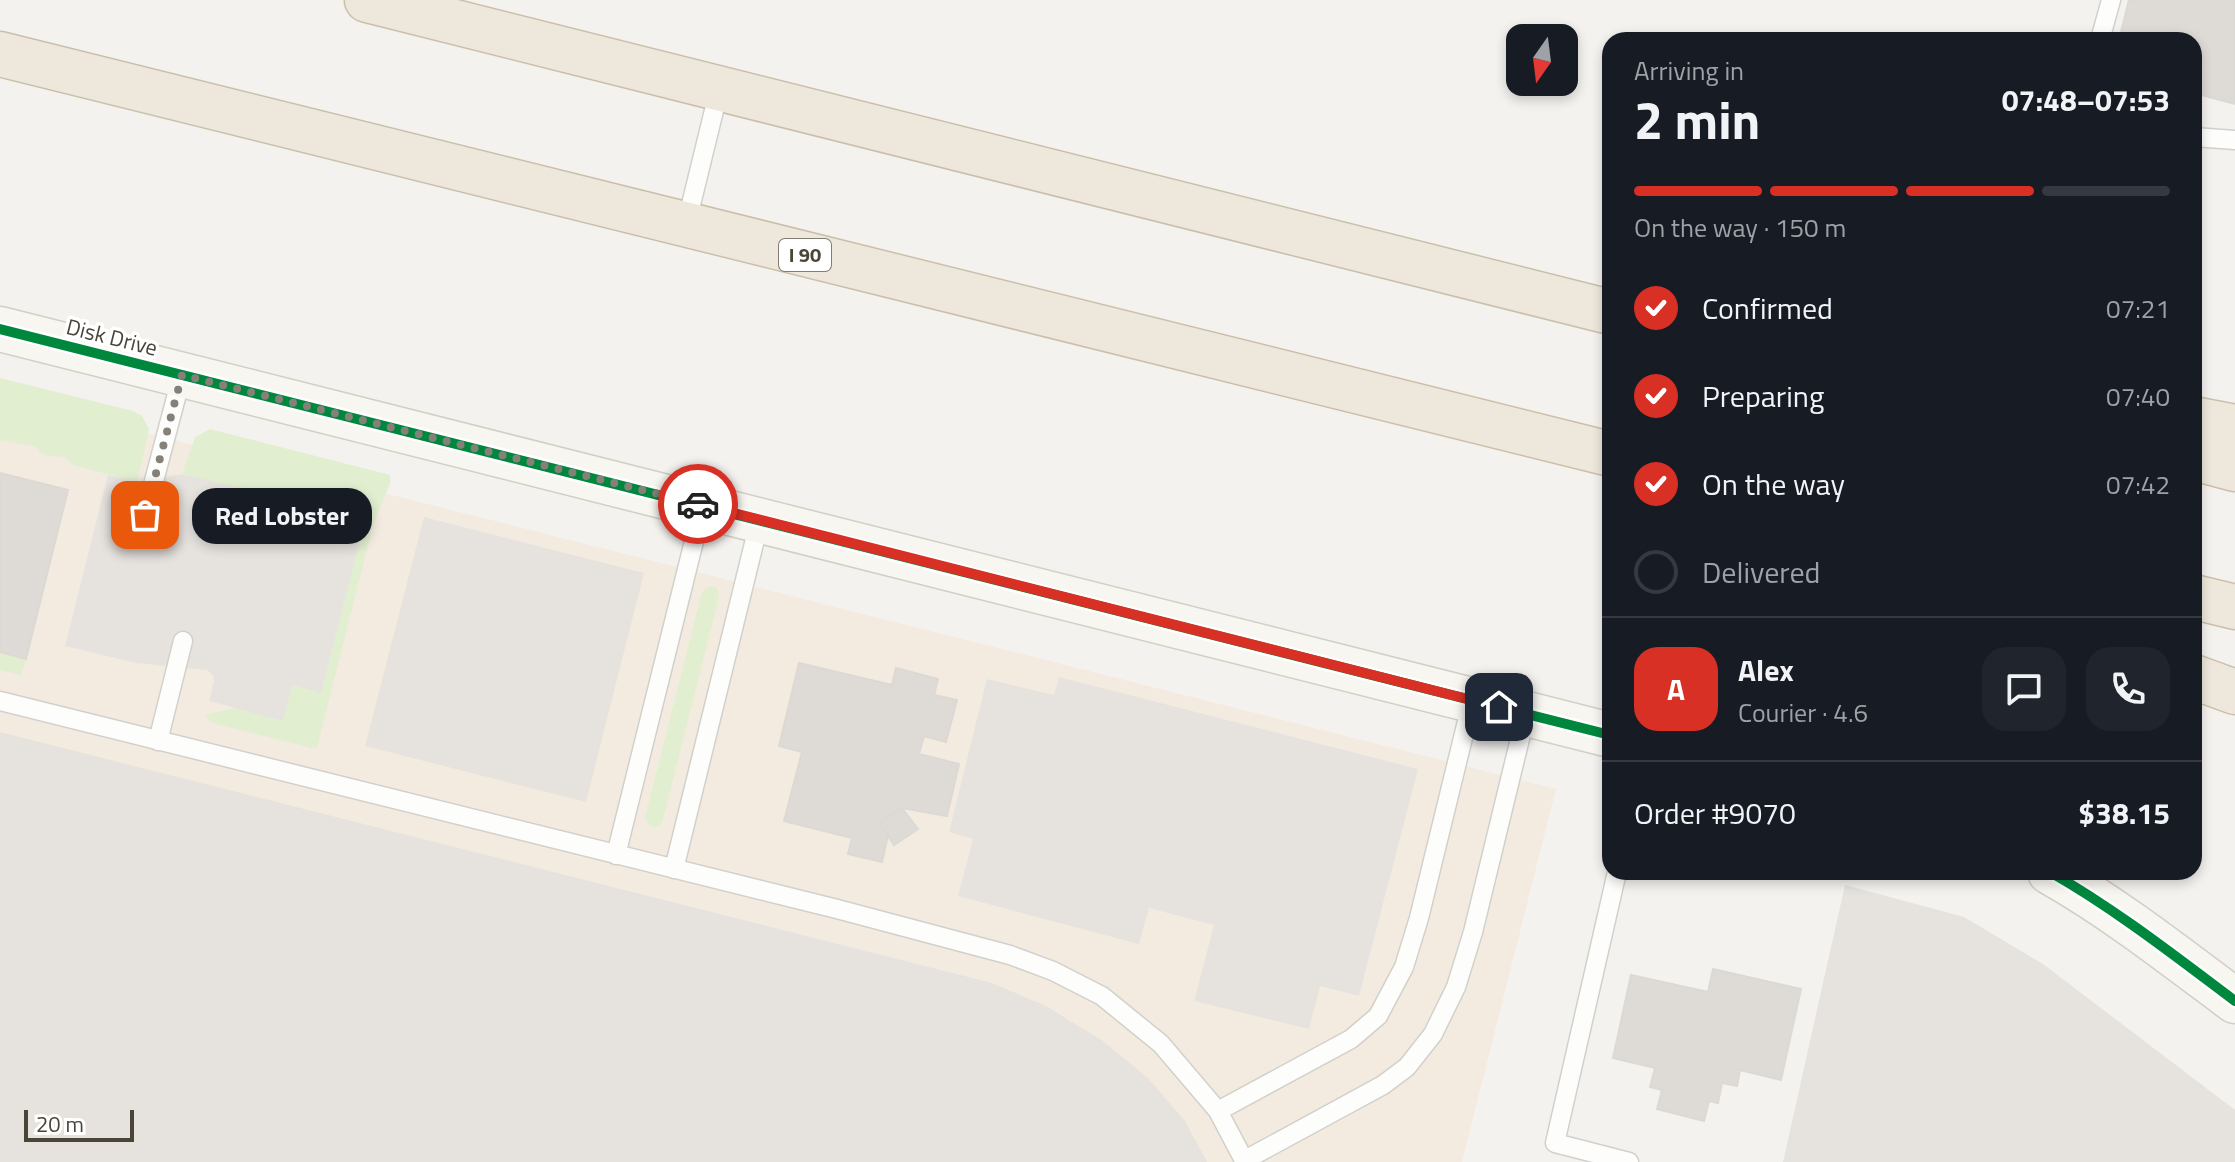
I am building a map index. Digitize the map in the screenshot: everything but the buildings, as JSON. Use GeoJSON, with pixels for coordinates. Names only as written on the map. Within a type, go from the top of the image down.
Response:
{"type":"FeatureCollection","features":[{"type":"Feature","properties":{"kind":"highway"},"geometry":{"type":"LineString","coordinates":[[367,0],[1602,310]]}},
{"type":"Feature","properties":{"kind":"highway","name":"I 90"},"geometry":{"type":"LineString","coordinates":[[0,54],[1602,452]]}},
{"type":"Feature","properties":{"kind":"highway"},"geometry":{"type":"LineString","coordinates":[[1392,401],[1602,466]]}},
{"type":"Feature","properties":{"kind":"highway"},"geometry":{"type":"LineString","coordinates":[[2202,421],[2235,427]]}},
{"type":"Feature","properties":{"kind":"highway"},"geometry":{"type":"LineString","coordinates":[[2202,460],[2235,469]]}},
{"type":"Feature","properties":{"kind":"highway"},"geometry":{"type":"LineString","coordinates":[[2202,599],[2235,607]]}},
{"type":"Feature","properties":{"kind":"highway"},"geometry":{"type":"LineString","coordinates":[[2202,680],[2235,692]]}},
{"type":"Feature","properties":{"kind":"street","name":"Disk Drive"},"geometry":{"type":"LineString","coordinates":[[0,329],[1602,733]]}},
{"type":"Feature","properties":{"kind":"street"},"geometry":{"type":"LineString","coordinates":[[2064,880],[2141,931],[2235,1001]]}},
{"type":"Feature","properties":{"kind":"lane"},"geometry":{"type":"LineString","coordinates":[[2102,32],[2111,0]]}},
{"type":"Feature","properties":{"kind":"lane"},"geometry":{"type":"LineString","coordinates":[[686,225],[719,90]]}},
{"type":"Feature","properties":{"kind":"lane"},"geometry":{"type":"LineString","coordinates":[[2202,138],[2235,140]]}},
{"type":"Feature","properties":{"kind":"lane"},"geometry":{"type":"LineString","coordinates":[[145,515],[182,375]]}},
{"type":"Feature","properties":{"kind":"lane"},"geometry":{"type":"LineString","coordinates":[[616,855],[703,505]]}},
{"type":"Feature","properties":{"kind":"lane"},"geometry":{"type":"LineString","coordinates":[[674,869],[760,519]]}},
{"type":"Feature","properties":{"kind":"lane"},"geometry":{"type":"LineString","coordinates":[[158,741],[183,641]]}},
{"type":"Feature","properties":{"kind":"lane"},"geometry":{"type":"LineString","coordinates":[[0,701],[1010,955],[1053,971],[1102,996],[1131,1017],[1161,1044],[1218,1111],[1245,1161],[1383,1085],[1407,1067],[1433,1034],[1456,987],[1473,932],[1526,714]]}},
{"type":"Feature","properties":{"kind":"lane"},"geometry":{"type":"LineString","coordinates":[[1218,1111],[1351,1039],[1369,1025],[1385,1004],[1404,967],[1419,918],[1472,701]]}},
{"type":"Feature","properties":{"kind":"lane"},"geometry":{"type":"LineString","coordinates":[[1615,880],[1555,1143],[1629,1162]]}},
{"type":"Feature","properties":{"kind":"shaded area"},"geometry":{"type":"Polygon","coordinates":[[[0,396],[1556,789],[1462,1162],[0,1162],[0,396]]]}},
{"type":"Feature","properties":{"kind":"shaded area"},"geometry":{"type":"Polygon","coordinates":[[[182,474],[330,509],[324,535],[359,543],[321,693],[292,685],[283,721],[209,701],[214,681],[207,670],[136,663],[65,646],[108,475],[137,482],[182,474]]]}},
{"type":"Feature","properties":{"kind":"shaded area"},"geometry":{"type":"Polygon","coordinates":[[[424,517],[644,573],[586,802],[365,746],[424,517]]]}},
{"type":"Feature","properties":{"kind":"shaded area"},"geometry":{"type":"Polygon","coordinates":[[[1059,677],[1418,769],[1359,996],[1320,986],[1309,1029],[1194,1001],[1214,925],[1149,908],[1139,944],[958,896],[973,839],[949,832],[987,679],[1054,695],[1059,677]]]}},
{"type":"Feature","properties":{"kind":"shaded area"},"geometry":{"type":"Polygon","coordinates":[[[0,732],[992,983],[1046,1006],[1103,1041],[1148,1078],[1185,1121],[1207,1162],[0,1162],[0,732]]]}},
{"type":"Feature","properties":{"kind":"shaded area"},"geometry":{"type":"Polygon","coordinates":[[[1845,885],[1964,917],[2043,964],[2235,1110],[2235,1162],[1783,1162],[1845,885]]]}},
{"type":"Feature","properties":{"kind":"green space"},"geometry":{"type":"Polygon","coordinates":[[[0,378],[133,411],[142,416],[149,429],[137,482],[73,465],[64,457],[44,455],[34,446],[0,440],[0,378]]]}},
{"type":"Feature","properties":{"kind":"green space"},"geometry":{"type":"Polygon","coordinates":[[[210,429],[390,475],[390,484],[374,522],[317,747],[212,723],[204,715],[234,708],[283,720],[330,510],[182,474],[195,437],[210,429]]]}},
{"type":"Feature","properties":{"kind":"green space"},"geometry":{"type":"Polygon","coordinates":[[[712,586],[718,589],[719,597],[662,823],[650,827],[645,818],[702,592],[712,586]]]}},
{"type":"Feature","properties":{"kind":"green space"},"geometry":{"type":"Polygon","coordinates":[[[0,652],[26,659],[21,675],[0,670],[0,652]]]}},
{"type":"Feature","properties":{"kind":"cycle path"},"geometry":{"type":"LineString","coordinates":[[0,329],[1602,733]]}},
{"type":"Feature","properties":{"kind":"cycle path"},"geometry":{"type":"LineString","coordinates":[[2064,880],[2121,917],[2235,1001]]}},
{"type":"Feature","properties":{"kind":"way so far"},"geometry":{"type":"LineString","coordinates":[[145,515],[182,375],[698,504]]}},
{"type":"Feature","properties":{"kind":"place","name":"Red Lobster"},"geometry":{"type":"Point","coordinates":[145,515]}},
{"type":"Feature","properties":{"kind":"route"},"geometry":{"type":"LineString","coordinates":[[698,504],[1499,707]]}}]}
